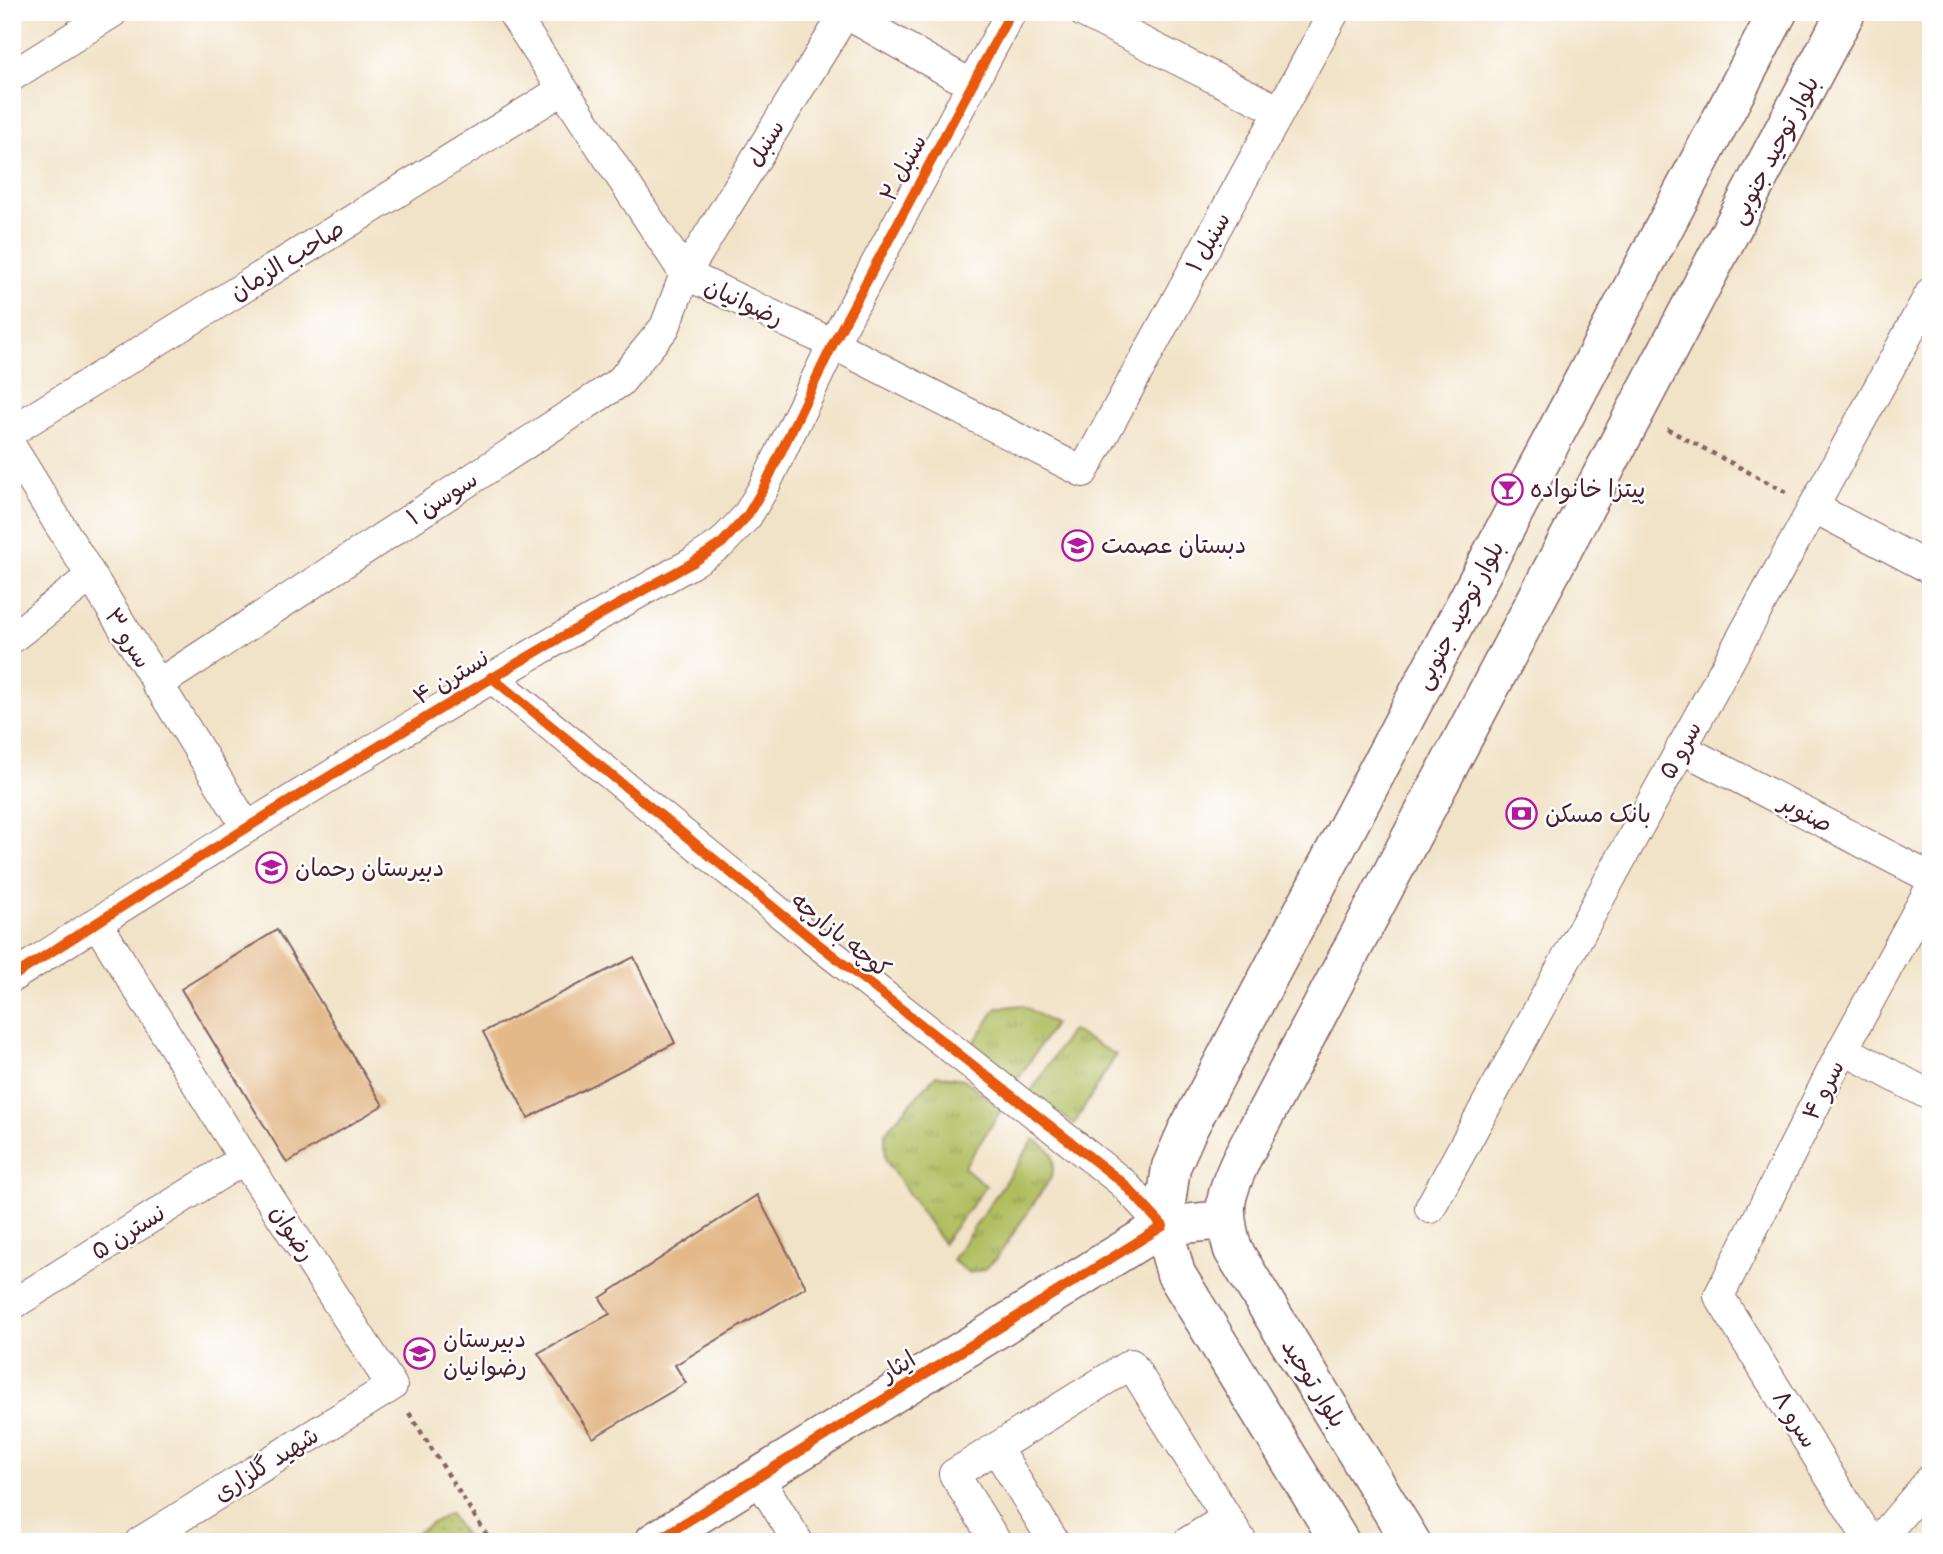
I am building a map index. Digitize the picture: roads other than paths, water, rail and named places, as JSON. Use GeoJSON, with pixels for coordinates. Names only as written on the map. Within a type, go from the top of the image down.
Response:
{"type":"FeatureCollection","features":[{"type":"Feature","properties":{"kind":"main road","name":"بلوار توحید جنوبی"},"geometry":{"type":"LineString","coordinates":[[1163,1226],[1171,1167],[1187,1131],[1778,12]]}},
{"type":"Feature","properties":{"kind":"main road","name":"بلوار توحید جنوبی"},"geometry":{"type":"LineString","coordinates":[[1224,1220],[1227,1192],[1242,1158],[1846,12]]}},
{"type":"Feature","properties":{"kind":"main road"},"geometry":{"type":"LineString","coordinates":[[1224,1220],[1163,1226],[1176,1274],[1340,1542]]}},
{"type":"Feature","properties":{"kind":"main road","name":"بلوار توحید"},"geometry":{"type":"LineString","coordinates":[[1224,1220],[1233,1250],[1411,1542]]}},
{"type":"Feature","properties":{"kind":"main road","name":"ایثار"},"geometry":{"type":"LineString","coordinates":[[654,1542],[1163,1226]]}},
{"type":"Feature","properties":{"kind":"street"},"geometry":{"type":"LineString","coordinates":[[12,76],[113,12]]}},
{"type":"Feature","properties":{"kind":"street","name":"رضوانیان"},"geometry":{"type":"LineString","coordinates":[[512,12],[685,274],[833,344],[1083,472]]}},
{"type":"Feature","properties":{"kind":"street","name":"سنبل ۲"},"geometry":{"type":"LineString","coordinates":[[833,344],[1011,12]]}},
{"type":"Feature","properties":{"kind":"street"},"geometry":{"type":"LineString","coordinates":[[1083,12],[1280,111]]}},
{"type":"Feature","properties":{"kind":"street","name":"سنبل ۱"},"geometry":{"type":"LineString","coordinates":[[1083,472],[1334,12]]}},
{"type":"Feature","properties":{"kind":"street"},"geometry":{"type":"LineString","coordinates":[[844,13],[972,85]]}},
{"type":"Feature","properties":{"kind":"street","name":"سنبل"},"geometry":{"type":"LineString","coordinates":[[685,274],[844,13]]}},
{"type":"Feature","properties":{"kind":"street","name":"صاحب الزمان"},"geometry":{"type":"LineString","coordinates":[[12,431],[562,90]]}},
{"type":"Feature","properties":{"kind":"street","name":"سوسن ۱"},"geometry":{"type":"LineString","coordinates":[[157,685],[620,382],[665,327],[685,274]]}},
{"type":"Feature","properties":{"kind":"street","name":"سرو ۵"},"geometry":{"type":"LineString","coordinates":[[1430,1208],[1931,292]]}},
{"type":"Feature","properties":{"kind":"street","name":"نسترن ۴"},"geometry":{"type":"LineString","coordinates":[[12,977],[246,826],[491,677],[692,563],[722,542],[747,516],[763,489],[833,344]]}},
{"type":"Feature","properties":{"kind":"street","name":"سرو ۳"},"geometry":{"type":"LineString","coordinates":[[12,448],[246,826]]}},
{"type":"Feature","properties":{"kind":"street"},"geometry":{"type":"LineString","coordinates":[[1813,507],[1931,569]]}},
{"type":"Feature","properties":{"kind":"street"},"geometry":{"type":"LineString","coordinates":[[12,638],[90,577]]}},
{"type":"Feature","properties":{"kind":"street","name":"کوچه بازارچه"},"geometry":{"type":"LineString","coordinates":[[491,677],[812,939],[1123,1183],[1163,1226]]}},
{"type":"Feature","properties":{"kind":"street","name":"صنوبر"},"geometry":{"type":"LineString","coordinates":[[1681,748],[1931,878]]}},
{"type":"Feature","properties":{"kind":"street","name":"سرو ۴"},"geometry":{"type":"LineString","coordinates":[[1719,1296],[1843,1049],[1931,887]]}},
{"type":"Feature","properties":{"kind":"street","name":"رضوان"},"geometry":{"type":"LineString","coordinates":[[97,923],[244,1159],[392,1386]]}},
{"type":"Feature","properties":{"kind":"street"},"geometry":{"type":"LineString","coordinates":[[1843,1049],[1931,1096]]}},
{"type":"Feature","properties":{"kind":"street","name":"نسترن ۵"},"geometry":{"type":"LineString","coordinates":[[12,1305],[244,1159]]}},
{"type":"Feature","properties":{"kind":"street","name":"سرو ۸"},"geometry":{"type":"LineString","coordinates":[[1719,1296],[1870,1542]]}},
{"type":"Feature","properties":{"kind":"street"},"geometry":{"type":"LineString","coordinates":[[996,1542],[954,1474],[1131,1364],[1234,1530],[1188,1542]]}},
{"type":"Feature","properties":{"kind":"street","name":"شهید گلزاری"},"geometry":{"type":"LineString","coordinates":[[140,1542],[392,1386]]}},
{"type":"Feature","properties":{"kind":"street"},"geometry":{"type":"LineString","coordinates":[[996,1448],[1054,1542]]}},
{"type":"Feature","properties":{"kind":"street"},"geometry":{"type":"LineString","coordinates":[[758,1477],[798,1542]]}},
{"type":"Feature","properties":{"kind":"street"},"geometry":{"type":"LineString","coordinates":[[1878,1542],[1931,1479]]}},
{"type":"Feature","properties":{"kind":"place","name":"پیتزا خانواده"},"geometry":{"type":"Point","coordinates":[1507,489]}},
{"type":"Feature","properties":{"kind":"place","name":"دبستان عصمت"},"geometry":{"type":"Point","coordinates":[1078,545]}},
{"type":"Feature","properties":{"kind":"place","name":"بانک مسکن"},"geometry":{"type":"Point","coordinates":[1522,814]}},
{"type":"Feature","properties":{"kind":"place","name":"دبیرستان رحمان"},"geometry":{"type":"Point","coordinates":[272,868]}},
{"type":"Feature","properties":{"kind":"place","name":"دبیرستان رضوانیان"},"geometry":{"type":"Point","coordinates":[420,1353]}}]}
